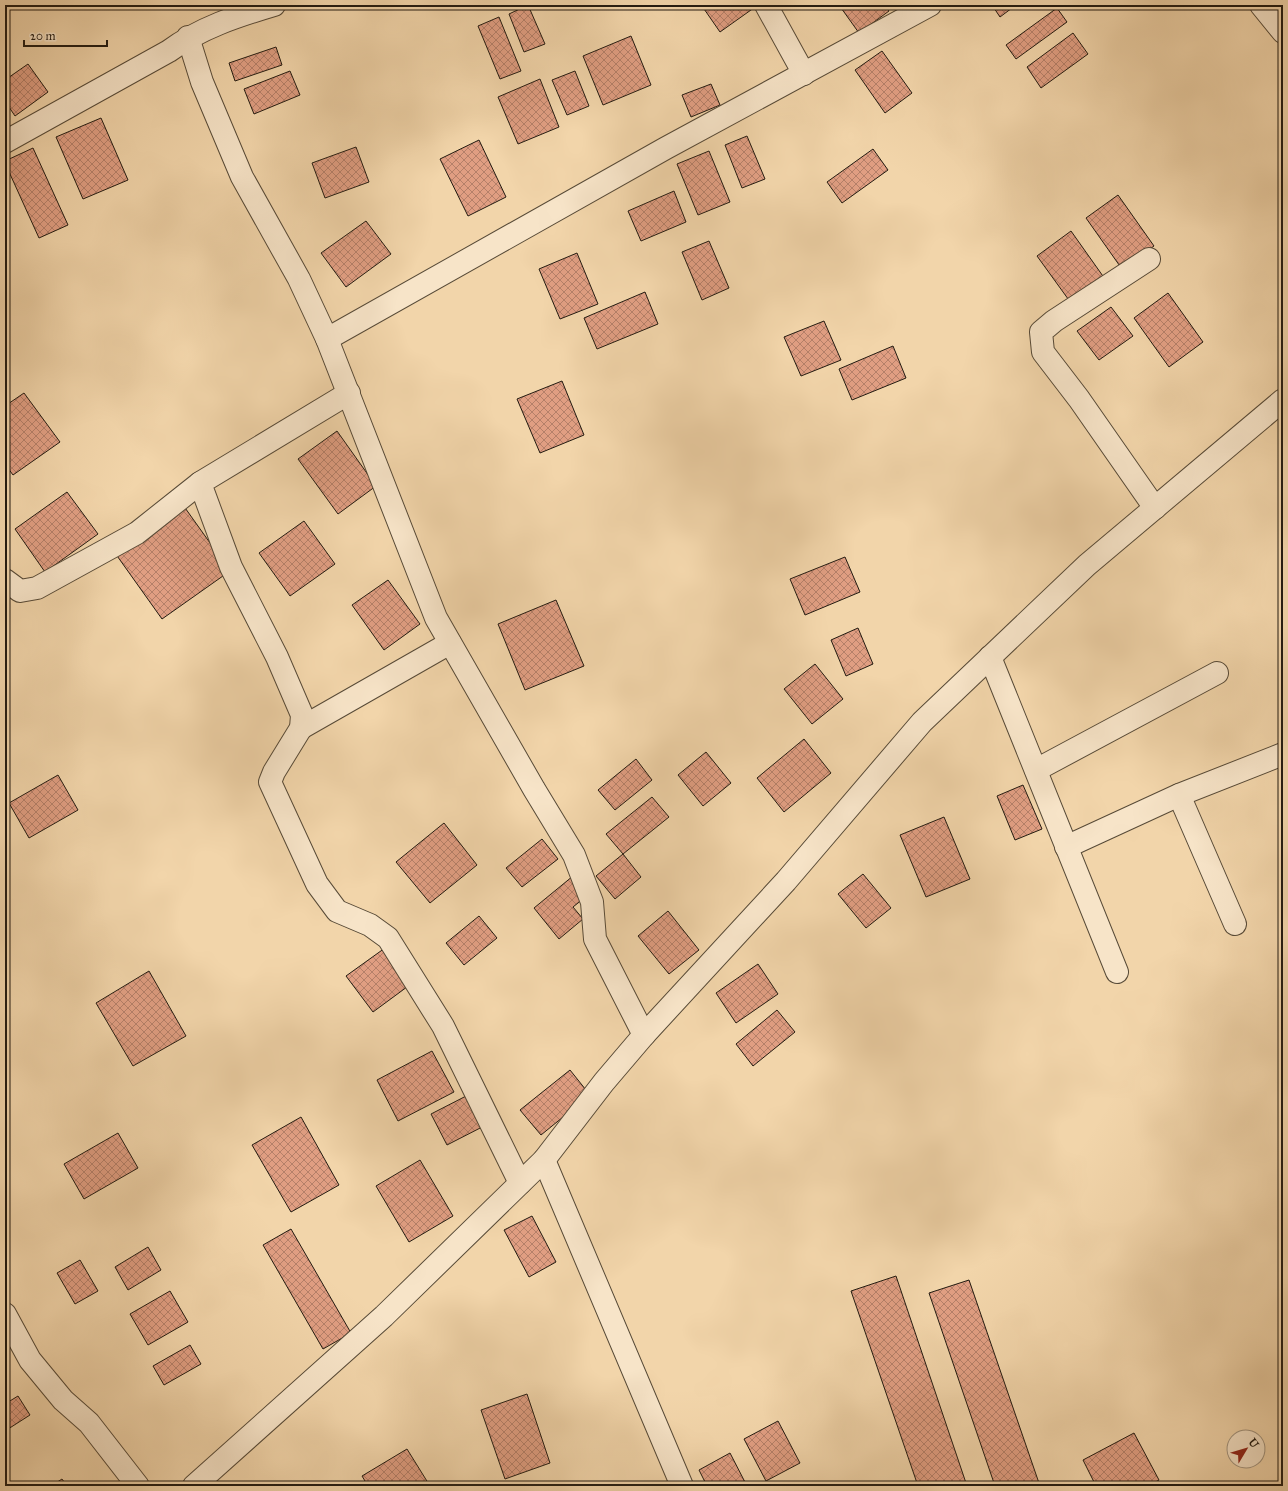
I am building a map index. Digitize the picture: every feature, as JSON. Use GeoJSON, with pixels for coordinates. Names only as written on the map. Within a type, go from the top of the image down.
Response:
{"type":"FeatureCollection","features":[{"type":"Feature","properties":{"kind":"street"},"geometry":{"type":"LineString","coordinates":[[5,142],[169,51],[188,37],[233,18],[274,5]]}},
{"type":"Feature","properties":{"kind":"street"},"geometry":{"type":"LineString","coordinates":[[766,5],[804,74]]}},
{"type":"Feature","properties":{"kind":"street"},"geometry":{"type":"LineString","coordinates":[[327,339],[666,148],[930,5]]}},
{"type":"Feature","properties":{"kind":"street"},"geometry":{"type":"LineString","coordinates":[[1261,5],[1283,32]]}},
{"type":"Feature","properties":{"kind":"street"},"geometry":{"type":"LineString","coordinates":[[188,37],[202,82],[242,177],[299,279],[327,339],[436,618],[534,789],[574,855],[592,902],[595,939],[644,1035]]}},
{"type":"Feature","properties":{"kind":"street"},"geometry":{"type":"LineString","coordinates":[[1149,259],[1054,321],[1041,332],[1041,340],[1043,352],[1079,399],[1155,508]]}},
{"type":"Feature","properties":{"kind":"street"},"geometry":{"type":"LineString","coordinates":[[5,580],[20,591],[37,588],[137,533],[200,483],[349,393]]}},
{"type":"Feature","properties":{"kind":"street"},"geometry":{"type":"LineString","coordinates":[[194,1486],[384,1316],[544,1160],[604,1082],[644,1035],[786,880],[922,722],[1087,565],[1283,400]]}},
{"type":"Feature","properties":{"kind":"street"},"geometry":{"type":"LineString","coordinates":[[200,483],[232,567],[277,657],[302,715],[301,728],[274,772],[270,782],[317,884],[338,911],[370,925],[388,938],[443,1026],[520,1183]]}},
{"type":"Feature","properties":{"kind":"street"},"geometry":{"type":"LineString","coordinates":[[301,728],[450,643]]}},
{"type":"Feature","properties":{"kind":"street"},"geometry":{"type":"LineString","coordinates":[[990,657],[1117,972]]}},
{"type":"Feature","properties":{"kind":"street"},"geometry":{"type":"LineString","coordinates":[[1036,770],[1217,673]]}},
{"type":"Feature","properties":{"kind":"street"},"geometry":{"type":"LineString","coordinates":[[1066,847],[1179,795],[1283,754]]}},
{"type":"Feature","properties":{"kind":"street"},"geometry":{"type":"LineString","coordinates":[[1179,795],[1235,924]]}},
{"type":"Feature","properties":{"kind":"street"},"geometry":{"type":"LineString","coordinates":[[544,1160],[682,1486]]}},
{"type":"Feature","properties":{"kind":"street"},"geometry":{"type":"LineString","coordinates":[[5,1314],[30,1360],[63,1400],[89,1423],[138,1486]]}},
{"type":"Feature","properties":{"kind":"building"},"geometry":{"type":"Polygon","coordinates":[[[528,5],[545,44],[524,52],[509,14],[528,5]]]}},
{"type":"Feature","properties":{"kind":"building"},"geometry":{"type":"Polygon","coordinates":[[[758,5],[720,32],[702,6],[758,5]]]}},
{"type":"Feature","properties":{"kind":"building"},"geometry":{"type":"Polygon","coordinates":[[[839,5],[885,5],[889,11],[859,33],[839,5]]]}},
{"type":"Feature","properties":{"kind":"building"},"geometry":{"type":"Polygon","coordinates":[[[992,5],[1016,5],[1000,17],[992,5]]]}},
{"type":"Feature","properties":{"kind":"building"},"geometry":{"type":"Polygon","coordinates":[[[1057,8],[1067,22],[1016,59],[1006,45],[1057,8]]]}},
{"type":"Feature","properties":{"kind":"building"},"geometry":{"type":"Polygon","coordinates":[[[499,17],[521,71],[500,79],[478,26],[499,17]]]}},
{"type":"Feature","properties":{"kind":"building"},"geometry":{"type":"Polygon","coordinates":[[[1073,33],[1088,54],[1041,88],[1027,67],[1073,33]]]}},
{"type":"Feature","properties":{"kind":"building"},"geometry":{"type":"Polygon","coordinates":[[[631,36],[651,85],[603,105],[583,56],[631,36]]]}},
{"type":"Feature","properties":{"kind":"building"},"geometry":{"type":"Polygon","coordinates":[[[276,47],[282,65],[235,81],[229,63],[276,47]]]}},
{"type":"Feature","properties":{"kind":"building"},"geometry":{"type":"Polygon","coordinates":[[[882,51],[912,93],[885,113],[855,70],[882,51]]]}},
{"type":"Feature","properties":{"kind":"building"},"geometry":{"type":"Polygon","coordinates":[[[28,64],[48,92],[15,116],[5,101],[5,80],[28,64]]]}},
{"type":"Feature","properties":{"kind":"building"},"geometry":{"type":"Polygon","coordinates":[[[290,71],[300,95],[254,114],[244,89],[290,71]]]}},
{"type":"Feature","properties":{"kind":"building"},"geometry":{"type":"Polygon","coordinates":[[[575,71],[589,106],[567,115],[552,80],[575,71]]]}},
{"type":"Feature","properties":{"kind":"building"},"geometry":{"type":"Polygon","coordinates":[[[540,79],[559,127],[518,144],[498,97],[540,79]]]}},
{"type":"Feature","properties":{"kind":"building"},"geometry":{"type":"Polygon","coordinates":[[[711,84],[720,105],[691,117],[682,95],[711,84]]]}},
{"type":"Feature","properties":{"kind":"building"},"geometry":{"type":"Polygon","coordinates":[[[101,118],[128,180],[83,199],[56,137],[101,118]]]}},
{"type":"Feature","properties":{"kind":"building"},"geometry":{"type":"Polygon","coordinates":[[[747,136],[765,179],[742,188],[725,145],[747,136]]]}},
{"type":"Feature","properties":{"kind":"building"},"geometry":{"type":"Polygon","coordinates":[[[479,140],[506,197],[468,216],[440,159],[479,140]]]}},
{"type":"Feature","properties":{"kind":"building"},"geometry":{"type":"Polygon","coordinates":[[[356,147],[369,182],[325,198],[312,163],[356,147]]]}},
{"type":"Feature","properties":{"kind":"building"},"geometry":{"type":"Polygon","coordinates":[[[33,148],[68,225],[39,238],[5,163],[5,161],[33,148]]]}},
{"type":"Feature","properties":{"kind":"building"},"geometry":{"type":"Polygon","coordinates":[[[873,149],[888,170],[842,203],[827,182],[873,149]]]}},
{"type":"Feature","properties":{"kind":"building"},"geometry":{"type":"Polygon","coordinates":[[[709,151],[730,202],[698,215],[677,164],[709,151]]]}},
{"type":"Feature","properties":{"kind":"building"},"geometry":{"type":"Polygon","coordinates":[[[674,191],[686,222],[641,241],[628,211],[674,191]]]}},
{"type":"Feature","properties":{"kind":"building"},"geometry":{"type":"Polygon","coordinates":[[[1118,195],[1154,246],[1122,269],[1086,218],[1118,195]]]}},
{"type":"Feature","properties":{"kind":"building"},"geometry":{"type":"Polygon","coordinates":[[[366,221],[391,254],[346,287],[321,253],[366,221]]]}},
{"type":"Feature","properties":{"kind":"building"},"geometry":{"type":"Polygon","coordinates":[[[1071,231],[1105,279],[1071,303],[1037,256],[1071,231]]]}},
{"type":"Feature","properties":{"kind":"building"},"geometry":{"type":"Polygon","coordinates":[[[709,241],[729,288],[702,300],[682,252],[709,241]]]}},
{"type":"Feature","properties":{"kind":"building"},"geometry":{"type":"Polygon","coordinates":[[[577,253],[598,304],[560,319],[539,269],[577,253]]]}},
{"type":"Feature","properties":{"kind":"building"},"geometry":{"type":"Polygon","coordinates":[[[645,292],[658,324],[597,349],[584,318],[645,292]]]}},
{"type":"Feature","properties":{"kind":"building"},"geometry":{"type":"Polygon","coordinates":[[[1168,293],[1203,342],[1169,367],[1134,318],[1168,293]]]}},
{"type":"Feature","properties":{"kind":"building"},"geometry":{"type":"Polygon","coordinates":[[[1111,307],[1133,336],[1099,360],[1077,331],[1111,307]]]}},
{"type":"Feature","properties":{"kind":"building"},"geometry":{"type":"Polygon","coordinates":[[[824,321],[841,360],[801,376],[784,337],[824,321]]]}},
{"type":"Feature","properties":{"kind":"building"},"geometry":{"type":"Polygon","coordinates":[[[893,346],[906,378],[852,400],[839,369],[893,346]]]}},
{"type":"Feature","properties":{"kind":"building"},"geometry":{"type":"Polygon","coordinates":[[[562,381],[584,435],[540,453],[517,399],[562,381]]]}},
{"type":"Feature","properties":{"kind":"building"},"geometry":{"type":"Polygon","coordinates":[[[24,393],[60,442],[13,475],[5,464],[5,406],[24,393]]]}},
{"type":"Feature","properties":{"kind":"building"},"geometry":{"type":"Polygon","coordinates":[[[337,431],[376,486],[338,514],[298,459],[337,431]]]}},
{"type":"Feature","properties":{"kind":"building"},"geometry":{"type":"Polygon","coordinates":[[[67,492],[98,534],[45,572],[15,529],[67,492]]]}},
{"type":"Feature","properties":{"kind":"building"},"geometry":{"type":"Polygon","coordinates":[[[183,505],[230,571],[162,619],[115,553],[183,505]]]}},
{"type":"Feature","properties":{"kind":"building"},"geometry":{"type":"Polygon","coordinates":[[[304,521],[335,564],[290,596],[259,553],[304,521]]]}},
{"type":"Feature","properties":{"kind":"building"},"geometry":{"type":"Polygon","coordinates":[[[845,557],[860,592],[805,615],[790,579],[845,557]]]}},
{"type":"Feature","properties":{"kind":"building"},"geometry":{"type":"Polygon","coordinates":[[[388,580],[420,624],[384,650],[352,605],[388,580]]]}},
{"type":"Feature","properties":{"kind":"building"},"geometry":{"type":"Polygon","coordinates":[[[556,600],[584,666],[525,690],[498,624],[556,600]]]}},
{"type":"Feature","properties":{"kind":"building"},"geometry":{"type":"Polygon","coordinates":[[[858,628],[873,664],[846,676],[831,640],[858,628]]]}},
{"type":"Feature","properties":{"kind":"building"},"geometry":{"type":"Polygon","coordinates":[[[815,664],[843,699],[812,724],[784,689],[815,664]]]}},
{"type":"Feature","properties":{"kind":"building"},"geometry":{"type":"Polygon","coordinates":[[[804,739],[831,773],[784,812],[757,778],[804,739]]]}},
{"type":"Feature","properties":{"kind":"building"},"geometry":{"type":"Polygon","coordinates":[[[706,752],[731,783],[703,806],[678,775],[706,752]]]}},
{"type":"Feature","properties":{"kind":"building"},"geometry":{"type":"Polygon","coordinates":[[[636,759],[652,780],[615,810],[598,790],[636,759]]]}},
{"type":"Feature","properties":{"kind":"building"},"geometry":{"type":"Polygon","coordinates":[[[58,775],[78,810],[29,838],[9,803],[58,775]]]}},
{"type":"Feature","properties":{"kind":"building"},"geometry":{"type":"Polygon","coordinates":[[[1023,785],[1042,829],[1015,840],[997,796],[1023,785]]]}},
{"type":"Feature","properties":{"kind":"building"},"geometry":{"type":"Polygon","coordinates":[[[652,797],[669,817],[623,854],[606,834],[652,797]]]}},
{"type":"Feature","properties":{"kind":"building"},"geometry":{"type":"Polygon","coordinates":[[[944,817],[970,879],[926,897],[900,835],[944,817]]]}},
{"type":"Feature","properties":{"kind":"building"},"geometry":{"type":"Polygon","coordinates":[[[444,823],[477,865],[430,903],[396,862],[444,823]]]}},
{"type":"Feature","properties":{"kind":"building"},"geometry":{"type":"Polygon","coordinates":[[[542,839],[558,859],[522,887],[506,868],[542,839]]]}},
{"type":"Feature","properties":{"kind":"building"},"geometry":{"type":"Polygon","coordinates":[[[623,854],[641,877],[615,899],[596,876],[623,854]]]}},
{"type":"Feature","properties":{"kind":"building"},"geometry":{"type":"Polygon","coordinates":[[[863,874],[891,908],[866,928],[838,894],[863,874]]]}},
{"type":"Feature","properties":{"kind":"building"},"geometry":{"type":"Polygon","coordinates":[[[573,876],[588,895],[573,907],[583,919],[559,939],[534,908],[573,876]]]}},
{"type":"Feature","properties":{"kind":"building"},"geometry":{"type":"Polygon","coordinates":[[[668,911],[699,950],[669,974],[638,936],[668,911]]]}},
{"type":"Feature","properties":{"kind":"building"},"geometry":{"type":"Polygon","coordinates":[[[479,916],[497,938],[464,965],[446,943],[479,916]]]}},
{"type":"Feature","properties":{"kind":"building"},"geometry":{"type":"Polygon","coordinates":[[[385,948],[411,984],[373,1012],[346,976],[385,948]]]}},
{"type":"Feature","properties":{"kind":"building"},"geometry":{"type":"Polygon","coordinates":[[[758,964],[778,994],[736,1023],[716,993],[758,964]]]}},
{"type":"Feature","properties":{"kind":"building"},"geometry":{"type":"Polygon","coordinates":[[[149,971],[186,1036],[133,1066],[96,1003],[149,971]]]}},
{"type":"Feature","properties":{"kind":"building"},"geometry":{"type":"Polygon","coordinates":[[[777,1010],[795,1032],[753,1066],[736,1044],[777,1010]]]}},
{"type":"Feature","properties":{"kind":"building"},"geometry":{"type":"Polygon","coordinates":[[[432,1051],[454,1092],[398,1121],[377,1080],[432,1051]]]}},
{"type":"Feature","properties":{"kind":"building"},"geometry":{"type":"Polygon","coordinates":[[[570,1070],[590,1095],[541,1135],[520,1110],[570,1070]]]}},
{"type":"Feature","properties":{"kind":"building"},"geometry":{"type":"Polygon","coordinates":[[[472,1093],[488,1124],[447,1145],[431,1114],[472,1093]]]}},
{"type":"Feature","properties":{"kind":"building"},"geometry":{"type":"Polygon","coordinates":[[[301,1117],[339,1185],[291,1212],[252,1145],[301,1117]]]}},
{"type":"Feature","properties":{"kind":"building"},"geometry":{"type":"Polygon","coordinates":[[[118,1133],[138,1168],[84,1199],[64,1164],[118,1133]]]}},
{"type":"Feature","properties":{"kind":"building"},"geometry":{"type":"Polygon","coordinates":[[[420,1160],[453,1216],[409,1242],[376,1186],[420,1160]]]}},
{"type":"Feature","properties":{"kind":"building"},"geometry":{"type":"Polygon","coordinates":[[[532,1216],[556,1262],[529,1277],[504,1230],[532,1216]]]}},
{"type":"Feature","properties":{"kind":"building"},"geometry":{"type":"Polygon","coordinates":[[[291,1229],[351,1333],[323,1349],[263,1245],[291,1229]]]}},
{"type":"Feature","properties":{"kind":"building"},"geometry":{"type":"Polygon","coordinates":[[[148,1247],[161,1270],[128,1290],[115,1267],[148,1247]]]}},
{"type":"Feature","properties":{"kind":"building"},"geometry":{"type":"Polygon","coordinates":[[[80,1260],[98,1291],[75,1304],[57,1273],[80,1260]]]}},
{"type":"Feature","properties":{"kind":"building"},"geometry":{"type":"Polygon","coordinates":[[[896,1276],[967,1486],[918,1486],[851,1291],[896,1276]]]}},
{"type":"Feature","properties":{"kind":"building"},"geometry":{"type":"Polygon","coordinates":[[[969,1280],[1040,1486],[995,1486],[929,1293],[969,1280]]]}},
{"type":"Feature","properties":{"kind":"building"},"geometry":{"type":"Polygon","coordinates":[[[170,1291],[188,1322],[148,1345],[130,1314],[170,1291]]]}},
{"type":"Feature","properties":{"kind":"building"},"geometry":{"type":"Polygon","coordinates":[[[190,1345],[201,1364],[164,1385],[153,1366],[190,1345]]]}},
{"type":"Feature","properties":{"kind":"building"},"geometry":{"type":"Polygon","coordinates":[[[527,1394],[550,1463],[505,1479],[481,1410],[527,1394]]]}},
{"type":"Feature","properties":{"kind":"building"},"geometry":{"type":"Polygon","coordinates":[[[18,1396],[30,1415],[5,1431],[5,1404],[18,1396]]]}},
{"type":"Feature","properties":{"kind":"building"},"geometry":{"type":"Polygon","coordinates":[[[778,1421],[800,1463],[766,1481],[744,1439],[778,1421]]]}},
{"type":"Feature","properties":{"kind":"building"},"geometry":{"type":"Polygon","coordinates":[[[1134,1433],[1159,1480],[1148,1486],[1096,1486],[1083,1460],[1134,1433]]]}},
{"type":"Feature","properties":{"kind":"building"},"geometry":{"type":"Polygon","coordinates":[[[407,1449],[430,1486],[368,1486],[362,1476],[407,1449]]]}},
{"type":"Feature","properties":{"kind":"building"},"geometry":{"type":"Polygon","coordinates":[[[730,1453],[747,1486],[707,1486],[699,1470],[730,1453]]]}},
{"type":"Feature","properties":{"kind":"building"},"geometry":{"type":"Polygon","coordinates":[[[62,1479],[67,1486],[51,1486],[62,1479]]]}}]}
